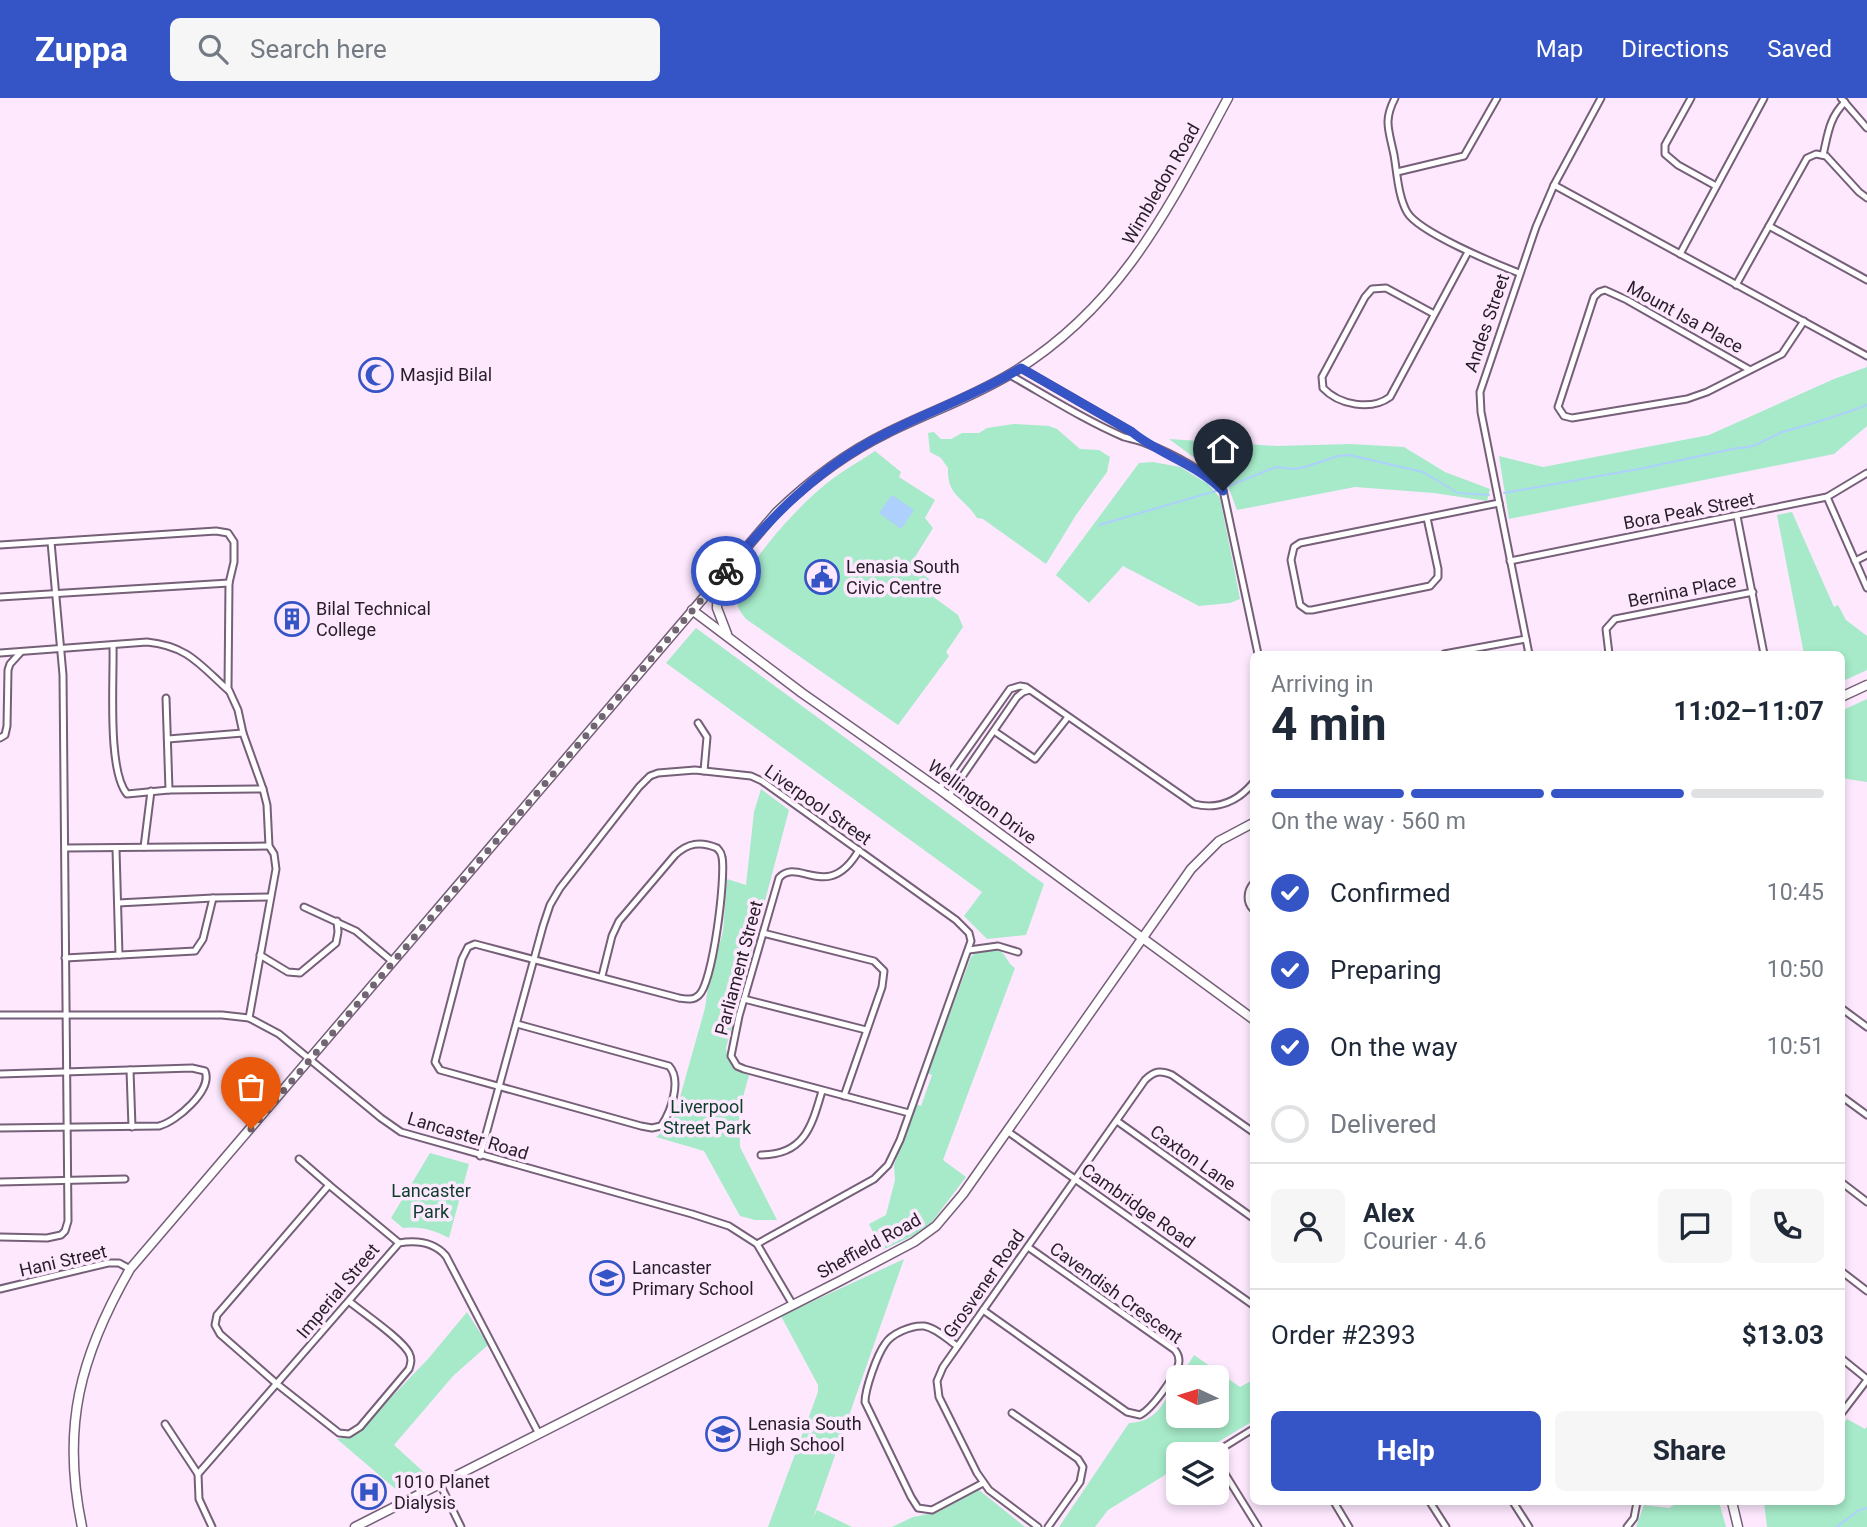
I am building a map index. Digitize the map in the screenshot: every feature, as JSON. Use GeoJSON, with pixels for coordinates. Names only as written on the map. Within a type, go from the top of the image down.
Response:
{"type":"FeatureCollection","features":[{"type":"Feature","properties":{"kind":"street","name":"Wimbledon Road"},"geometry":{"type":"LineString","coordinates":[[82,1527],[74,1464],[75,1418],[79,1393],[95,1338],[130,1269],[776,513],[831,467],[888,432],[1010,375],[1070,330],[1124,274],[1156,229],[1228,98]]}},
{"type":"Feature","properties":{"kind":"street"},"geometry":{"type":"LineString","coordinates":[[1395,98],[1387,119],[1405,207],[1409,215],[1419,224],[1468,251],[1519,273]]}},
{"type":"Feature","properties":{"kind":"street"},"geometry":{"type":"LineString","coordinates":[[1397,172],[1464,156],[1497,98]]}},
{"type":"Feature","properties":{"kind":"street","name":"Andes Street"},"geometry":{"type":"LineString","coordinates":[[1528,651],[1481,412],[1480,391],[1519,273],[1553,185],[1601,98]]}},
{"type":"Feature","properties":{"kind":"street"},"geometry":{"type":"LineString","coordinates":[[1691,98],[1665,145],[1665,154],[1678,165],[1716,186]]}},
{"type":"Feature","properties":{"kind":"street"},"geometry":{"type":"LineString","coordinates":[[1680,254],[1764,98]]}},
{"type":"Feature","properties":{"kind":"street"},"geometry":{"type":"LineString","coordinates":[[1823,155],[1831,121],[1843,100],[1867,128]]}},
{"type":"Feature","properties":{"kind":"street"},"geometry":{"type":"LineString","coordinates":[[1736,285],[1805,159],[1823,155],[1830,159],[1867,198]]}},
{"type":"Feature","properties":{"kind":"street"},"geometry":{"type":"LineString","coordinates":[[1553,185],[1867,356]]}},
{"type":"Feature","properties":{"kind":"street"},"geometry":{"type":"LineString","coordinates":[[1769,226],[1867,280]]}},
{"type":"Feature","properties":{"kind":"street"},"geometry":{"type":"LineString","coordinates":[[1434,314],[1386,288],[1372,289],[1364,297],[1322,377],[1323,388],[1341,401],[1373,404],[1390,397],[1468,251]]}},
{"type":"Feature","properties":{"kind":"street","name":"Mount Isa Place"},"geometry":{"type":"LineString","coordinates":[[1750,370],[1605,290],[1597,294],[1593,301],[1557,404],[1558,410],[1564,416],[1572,418],[1687,399],[1706,392],[1782,355],[1804,321]]}},
{"type":"Feature","properties":{"kind":"street"},"geometry":{"type":"LineString","coordinates":[[1021,368],[1132,432],[1144,442],[1204,473],[1223,491],[1257,651]]}},
{"type":"Feature","properties":{"kind":"street"},"geometry":{"type":"LineString","coordinates":[[1010,375],[1126,438],[1144,442]]}},
{"type":"Feature","properties":{"kind":"street","name":"Bora Peak Street"},"geometry":{"type":"LineString","coordinates":[[1510,561],[1827,498],[1867,473]]}},
{"type":"Feature","properties":{"kind":"street"},"geometry":{"type":"LineString","coordinates":[[1827,498],[1867,588]]}},
{"type":"Feature","properties":{"kind":"street"},"geometry":{"type":"LineString","coordinates":[[1427,518],[1438,569],[1438,577],[1430,586],[1312,611],[1300,605],[1291,560],[1296,545],[1499,503]]}},
{"type":"Feature","properties":{"kind":"street","name":"Bernina Place"},"geometry":{"type":"LineString","coordinates":[[1738,516],[1763,651]]}},
{"type":"Feature","properties":{"kind":"street"},"geometry":{"type":"LineString","coordinates":[[0,545],[216,531],[228,533],[232,536],[235,551],[229,583],[229,691]]}},
{"type":"Feature","properties":{"kind":"street"},"geometry":{"type":"LineString","coordinates":[[0,1237],[47,1238],[61,1235],[68,1221],[63,675],[51,542]]}},
{"type":"Feature","properties":{"kind":"street"},"geometry":{"type":"LineString","coordinates":[[1855,561],[1867,555]]}},
{"type":"Feature","properties":{"kind":"street"},"geometry":{"type":"LineString","coordinates":[[718,580],[718,614],[730,638]]}},
{"type":"Feature","properties":{"kind":"street"},"geometry":{"type":"LineString","coordinates":[[0,597],[229,583]]}},
{"type":"Feature","properties":{"kind":"street","name":"Bernina Place"},"geometry":{"type":"LineString","coordinates":[[1609,651],[1606,629],[1615,619],[1753,592]]}},
{"type":"Feature","properties":{"kind":"street","name":"Wellington Drive"},"geometry":{"type":"LineString","coordinates":[[692,610],[802,693],[939,789],[1250,1017]]}},
{"type":"Feature","properties":{"kind":"street"},"geometry":{"type":"LineString","coordinates":[[1465,651],[1526,639]]}},
{"type":"Feature","properties":{"kind":"street"},"geometry":{"type":"LineString","coordinates":[[0,653],[147,642],[170,645],[192,657],[229,691],[238,710],[267,805],[270,846],[276,869],[249,1018]]}},
{"type":"Feature","properties":{"kind":"street"},"geometry":{"type":"LineString","coordinates":[[113,646],[114,720],[119,783],[127,794],[169,790],[262,789]]}},
{"type":"Feature","properties":{"kind":"street"},"geometry":{"type":"LineString","coordinates":[[0,738],[5,735],[7,726],[8,670],[21,652]]}},
{"type":"Feature","properties":{"kind":"street"},"geometry":{"type":"LineString","coordinates":[[1845,695],[1867,685]]}},
{"type":"Feature","properties":{"kind":"street"},"geometry":{"type":"LineString","coordinates":[[939,789],[1010,689],[1020,686],[1030,690],[1194,804],[1211,806],[1233,801],[1250,787]]}},
{"type":"Feature","properties":{"kind":"street"},"geometry":{"type":"LineString","coordinates":[[948,797],[1017,697],[1030,690]]}},
{"type":"Feature","properties":{"kind":"street"},"geometry":{"type":"LineString","coordinates":[[166,698],[169,790]]}},
{"type":"Feature","properties":{"kind":"street"},"geometry":{"type":"LineString","coordinates":[[981,731],[992,734],[1035,759],[1068,717]]}},
{"type":"Feature","properties":{"kind":"street"},"geometry":{"type":"LineString","coordinates":[[698,723],[707,737],[704,771]]}},
{"type":"Feature","properties":{"kind":"street"},"geometry":{"type":"LineString","coordinates":[[168,739],[243,733]]}},
{"type":"Feature","properties":{"kind":"street","name":"Liverpool Street"},"geometry":{"type":"LineString","coordinates":[[480,1156],[554,896],[633,793],[650,776],[658,773],[704,771],[751,776],[762,781],[960,923],[969,933],[969,950]]}},
{"type":"Feature","properties":{"kind":"street"},"geometry":{"type":"LineString","coordinates":[[144,847],[151,791]]}},
{"type":"Feature","properties":{"kind":"street","name":"Sheffield Road"},"geometry":{"type":"LineString","coordinates":[[355,1527],[793,1305],[914,1242],[936,1226],[963,1194],[1198,861],[1220,841],[1250,825]]}},
{"type":"Feature","properties":{"kind":"street"},"geometry":{"type":"LineString","coordinates":[[517,1024],[669,1066],[676,1079],[670,1105],[661,1126],[647,1128],[498,1088],[440,1070],[435,1066],[462,959],[471,945],[480,944],[679,998],[690,1000],[699,996],[709,970],[718,922],[723,866],[722,856],[717,848],[692,844],[684,846],[675,855],[619,921],[612,936],[602,976]]}},
{"type":"Feature","properties":{"kind":"street"},"geometry":{"type":"LineString","coordinates":[[66,848],[270,846]]}},
{"type":"Feature","properties":{"kind":"street"},"geometry":{"type":"LineString","coordinates":[[116,849],[119,955]]}},
{"type":"Feature","properties":{"kind":"street","name":"Parliament Street"},"geometry":{"type":"LineString","coordinates":[[859,850],[849,865],[832,876],[820,877],[791,872],[782,874],[776,883],[731,1050],[733,1062],[744,1069],[909,1114]]}},
{"type":"Feature","properties":{"kind":"street"},"geometry":{"type":"LineString","coordinates":[[118,903],[270,897]]}},
{"type":"Feature","properties":{"kind":"street"},"geometry":{"type":"LineString","coordinates":[[65,958],[195,951],[203,939],[213,898]]}},
{"type":"Feature","properties":{"kind":"street"},"geometry":{"type":"LineString","coordinates":[[304,907],[337,921],[368,940],[393,962]]}},
{"type":"Feature","properties":{"kind":"street"},"geometry":{"type":"LineString","coordinates":[[260,955],[288,972],[300,974],[336,943],[337,921]]}},
{"type":"Feature","properties":{"kind":"street"},"geometry":{"type":"LineString","coordinates":[[763,933],[874,961],[884,971],[884,978],[844,1097]]}},
{"type":"Feature","properties":{"kind":"street"},"geometry":{"type":"LineString","coordinates":[[757,1244],[881,1174],[894,1153],[969,950],[998,946],[1018,952]]}},
{"type":"Feature","properties":{"kind":"street"},"geometry":{"type":"LineString","coordinates":[[744,999],[866,1030]]}},
{"type":"Feature","properties":{"kind":"street"},"geometry":{"type":"LineString","coordinates":[[1845,1011],[1867,1027]]}},
{"type":"Feature","properties":{"kind":"street","name":"Lancaster Road"},"geometry":{"type":"LineString","coordinates":[[0,1015],[222,1015],[249,1018],[279,1034],[380,1118],[401,1132],[721,1223],[739,1231],[757,1244],[793,1305]]}},
{"type":"Feature","properties":{"kind":"street"},"geometry":{"type":"LineString","coordinates":[[0,1074],[192,1068],[202,1069],[207,1077],[205,1088],[172,1121],[159,1126],[0,1128]]}},
{"type":"Feature","properties":{"kind":"street"},"geometry":{"type":"LineString","coordinates":[[130,1070],[132,1127]]}},
{"type":"Feature","properties":{"kind":"street","name":"Grosvener Road"},"geometry":{"type":"LineString","coordinates":[[1038,1527],[983,1483],[937,1389],[939,1374],[1074,1178],[1152,1073],[1161,1071],[1172,1075],[1250,1130]]}},
{"type":"Feature","properties":{"kind":"street"},"geometry":{"type":"LineString","coordinates":[[761,1154],[777,1153],[805,1138],[822,1091]]}},
{"type":"Feature","properties":{"kind":"street"},"geometry":{"type":"LineString","coordinates":[[1845,1099],[1867,1115]]}},
{"type":"Feature","properties":{"kind":"street","name":"Caxton Lane"},"geometry":{"type":"LineString","coordinates":[[1116,1121],[1250,1216]]}},
{"type":"Feature","properties":{"kind":"street","name":"Cambridge Road"},"geometry":{"type":"LineString","coordinates":[[1006,1130],[1250,1303]]}},
{"type":"Feature","properties":{"kind":"street"},"geometry":{"type":"LineString","coordinates":[[299,1159],[399,1243]]}},
{"type":"Feature","properties":{"kind":"street"},"geometry":{"type":"LineString","coordinates":[[0,1182],[125,1179]]}},
{"type":"Feature","properties":{"kind":"street"},"geometry":{"type":"LineString","coordinates":[[329,1185],[215,1320],[220,1334],[277,1384],[339,1433],[349,1434],[359,1427],[409,1369],[411,1362],[402,1345],[350,1302]]}},
{"type":"Feature","properties":{"kind":"street"},"geometry":{"type":"LineString","coordinates":[[1845,1185],[1867,1202]]}},
{"type":"Feature","properties":{"kind":"street","name":"Imperial Street"},"geometry":{"type":"LineString","coordinates":[[198,1474],[399,1243],[430,1244],[446,1256],[539,1434]]}},
{"type":"Feature","properties":{"kind":"street","name":"Cavendish Crescent"},"geometry":{"type":"LineString","coordinates":[[983,1310],[1127,1412],[1140,1415],[1151,1406],[1178,1365],[1175,1350],[1028,1247]]}},
{"type":"Feature","properties":{"kind":"street","name":"Hani Street"},"geometry":{"type":"LineString","coordinates":[[0,1289],[108,1263],[130,1269]]}},
{"type":"Feature","properties":{"kind":"street"},"geometry":{"type":"LineString","coordinates":[[1845,1274],[1867,1290]]}},
{"type":"Feature","properties":{"kind":"street"},"geometry":{"type":"LineString","coordinates":[[957,1346],[926,1326],[912,1327],[895,1335],[883,1348],[866,1392],[865,1402],[918,1508],[932,1510],[983,1483]]}},
{"type":"Feature","properties":{"kind":"street"},"geometry":{"type":"LineString","coordinates":[[1845,1361],[1867,1379],[1845,1409]]}},
{"type":"Feature","properties":{"kind":"street"},"geometry":{"type":"LineString","coordinates":[[1012,1413],[1078,1460],[1083,1467],[1080,1482],[1048,1527]]}},
{"type":"Feature","properties":{"kind":"street"},"geometry":{"type":"LineString","coordinates":[[165,1424],[198,1474],[199,1499],[212,1527]]}},
{"type":"Feature","properties":{"kind":"street"},"geometry":{"type":"LineString","coordinates":[[1250,1431],[1224,1447],[1218,1458],[1258,1527]]}},
{"type":"Feature","properties":{"kind":"street"},"geometry":{"type":"LineString","coordinates":[[440,1484],[461,1527]]}},
{"type":"Feature","properties":{"kind":"street"},"geometry":{"type":"LineString","coordinates":[[1336,1505],[1349,1527]]}},
{"type":"Feature","properties":{"kind":"street"},"geometry":{"type":"LineString","coordinates":[[1432,1505],[1446,1527]]}},
{"type":"Feature","properties":{"kind":"street"},"geometry":{"type":"LineString","coordinates":[[1515,1505],[1529,1527]]}},
{"type":"Feature","properties":{"kind":"street"},"geometry":{"type":"LineString","coordinates":[[1627,1527],[1634,1518],[1636,1505]]}},
{"type":"Feature","properties":{"kind":"street"},"geometry":{"type":"LineString","coordinates":[[1733,1505],[1738,1527]]}},
{"type":"Feature","properties":{"kind":"green space"},"geometry":{"type":"Polygon","coordinates":[[[1867,367],[1867,426],[1834,454],[1509,519],[1499,456],[1543,467],[1709,435],[1867,367]]]}},
{"type":"Feature","properties":{"kind":"green space"},"geometry":{"type":"Polygon","coordinates":[[[1014,424],[1049,426],[1057,429],[1080,449],[1099,450],[1110,457],[1107,472],[1046,564],[983,519],[977,518],[953,491],[948,478],[948,468],[941,458],[930,452],[928,433],[934,432],[941,439],[951,439],[962,433],[979,433],[987,428],[1014,424]]]}},
{"type":"Feature","properties":{"kind":"green space"},"geometry":{"type":"Polygon","coordinates":[[[1169,439],[1277,446],[1350,444],[1404,447],[1445,472],[1490,489],[1487,501],[1434,493],[1355,487],[1237,510],[1226,481],[1169,439]]]}},
{"type":"Feature","properties":{"kind":"green space"},"geometry":{"type":"Polygon","coordinates":[[[875,451],[901,472],[899,477],[935,500],[925,518],[933,528],[910,565],[929,579],[928,593],[958,615],[963,627],[946,652],[949,656],[898,725],[746,619],[737,602],[751,568],[786,523],[827,483],[875,451]]]}},
{"type":"Feature","properties":{"kind":"green space"},"geometry":{"type":"Polygon","coordinates":[[[1153,462],[1180,467],[1208,484],[1220,498],[1240,599],[1230,603],[1199,606],[1123,566],[1089,603],[1056,575],[1139,463],[1153,462]]]}},
{"type":"Feature","properties":{"kind":"green space"},"geometry":{"type":"Polygon","coordinates":[[[1792,512],[1834,607],[1838,605],[1846,620],[1867,636],[1867,670],[1845,680],[1845,651],[1803,651],[1777,515],[1792,512]]]}},
{"type":"Feature","properties":{"kind":"green space"},"geometry":{"type":"Polygon","coordinates":[[[696,628],[1044,884],[1026,935],[987,939],[964,916],[982,892],[666,663],[696,628]]]}},
{"type":"Feature","properties":{"kind":"green space"},"geometry":{"type":"Polygon","coordinates":[[[1867,699],[1867,782],[1845,779],[1845,709],[1867,699]]]}},
{"type":"Feature","properties":{"kind":"green space","name":"Liverpool Street Park"},"geometry":{"type":"Polygon","coordinates":[[[761,789],[789,810],[726,1048],[732,1065],[749,1075],[739,1112],[740,1147],[777,1220],[755,1220],[740,1216],[704,1151],[656,1137],[670,1126],[675,1115],[705,1008],[723,931],[727,879],[746,885],[754,812],[761,789]]]}},
{"type":"Feature","properties":{"kind":"green space"},"geometry":{"type":"Polygon","coordinates":[[[998,949],[1015,968],[943,1160],[966,1177],[931,1223],[913,1236],[882,1250],[869,1224],[886,1215],[895,1180],[894,1165],[916,1104],[921,1106],[932,1075],[927,1073],[971,957],[975,953],[998,949]]]}},
{"type":"Feature","properties":{"kind":"green space","name":"Lancaster Park"},"geometry":{"type":"Polygon","coordinates":[[[430,1153],[469,1164],[449,1238],[427,1229],[403,1228],[391,1218],[430,1153]]]}},
{"type":"Feature","properties":{"kind":"green space"},"geometry":{"type":"Polygon","coordinates":[[[904,1259],[813,1518],[817,1510],[852,1527],[768,1527],[818,1392],[818,1385],[781,1316],[904,1259]]]}},
{"type":"Feature","properties":{"kind":"green space"},"geometry":{"type":"Polygon","coordinates":[[[467,1312],[488,1345],[453,1376],[394,1445],[428,1476],[399,1492],[337,1439],[355,1435],[428,1359],[467,1312]]]}},
{"type":"Feature","properties":{"kind":"green space"},"geometry":{"type":"Polygon","coordinates":[[[1194,1355],[1208,1365],[1188,1365],[1194,1355]]]}},
{"type":"Feature","properties":{"kind":"green space"},"geometry":{"type":"Polygon","coordinates":[[[1229,1379],[1240,1387],[1250,1382],[1250,1423],[1218,1442],[1166,1442],[1166,1474],[1108,1510],[1095,1527],[1059,1527],[1129,1423],[1147,1419],[1166,1400],[1166,1428],[1229,1428],[1229,1379]]]}},
{"type":"Feature","properties":{"kind":"green space"},"geometry":{"type":"Polygon","coordinates":[[[1847,1419],[1865,1429],[1867,1427],[1867,1527],[1767,1527],[1764,1505],[1845,1505],[1847,1419]]]}},
{"type":"Feature","properties":{"kind":"green space"},"geometry":{"type":"Polygon","coordinates":[[[979,1490],[1025,1527],[892,1527],[913,1517],[938,1512],[979,1490]]]}},
{"type":"Feature","properties":{"kind":"green space"},"geometry":{"type":"Polygon","coordinates":[[[1644,1505],[1669,1508],[1674,1505],[1720,1505],[1726,1527],[1636,1527],[1644,1505]]]}},
{"type":"Feature","properties":{"kind":"water"},"geometry":{"type":"Polygon","coordinates":[[[892,495],[914,510],[901,529],[879,513],[892,495]]]}},
{"type":"Feature","properties":{"kind":"waterway"},"geometry":{"type":"LineString","coordinates":[[1504,493],[1750,447],[1783,432],[1867,405]]}},
{"type":"Feature","properties":{"kind":"waterway"},"geometry":{"type":"LineString","coordinates":[[1224,488],[1276,467],[1293,469],[1349,455],[1423,472],[1458,493],[1489,495]]}},
{"type":"Feature","properties":{"kind":"waterway"},"geometry":{"type":"LineString","coordinates":[[1099,525],[1219,490]]}},
{"type":"Feature","properties":{"kind":"waterway"},"geometry":{"type":"LineString","coordinates":[[1837,1527],[1859,1510],[1867,1508]]}},
{"type":"Feature","properties":{"kind":"way so far"},"geometry":{"type":"LineString","coordinates":[[251,1129],[726,571]]}},
{"type":"Feature","properties":{"kind":"place","name":"Masjid Bilal"},"geometry":{"type":"Point","coordinates":[376,375]}},
{"type":"Feature","properties":{"kind":"place","name":"Lenasia South Civic Centre"},"geometry":{"type":"Point","coordinates":[822,577]}},
{"type":"Feature","properties":{"kind":"place","name":"Bilal Technical College"},"geometry":{"type":"Point","coordinates":[292,619]}},
{"type":"Feature","properties":{"kind":"place","name":"Lancaster Primary School"},"geometry":{"type":"Point","coordinates":[607,1278]}},
{"type":"Feature","properties":{"kind":"place","name":"Lenasia South High School"},"geometry":{"type":"Point","coordinates":[723,1434]}},
{"type":"Feature","properties":{"kind":"place","name":"1010 Planet Dialysis"},"geometry":{"type":"Point","coordinates":[369,1492]}},
{"type":"Feature","properties":{"kind":"route"},"geometry":{"type":"LineString","coordinates":[[726,571],[785,504],[831,467],[888,432],[976,393],[1021,368],[1132,432],[1144,442],[1204,473],[1223,491]]}}]}
